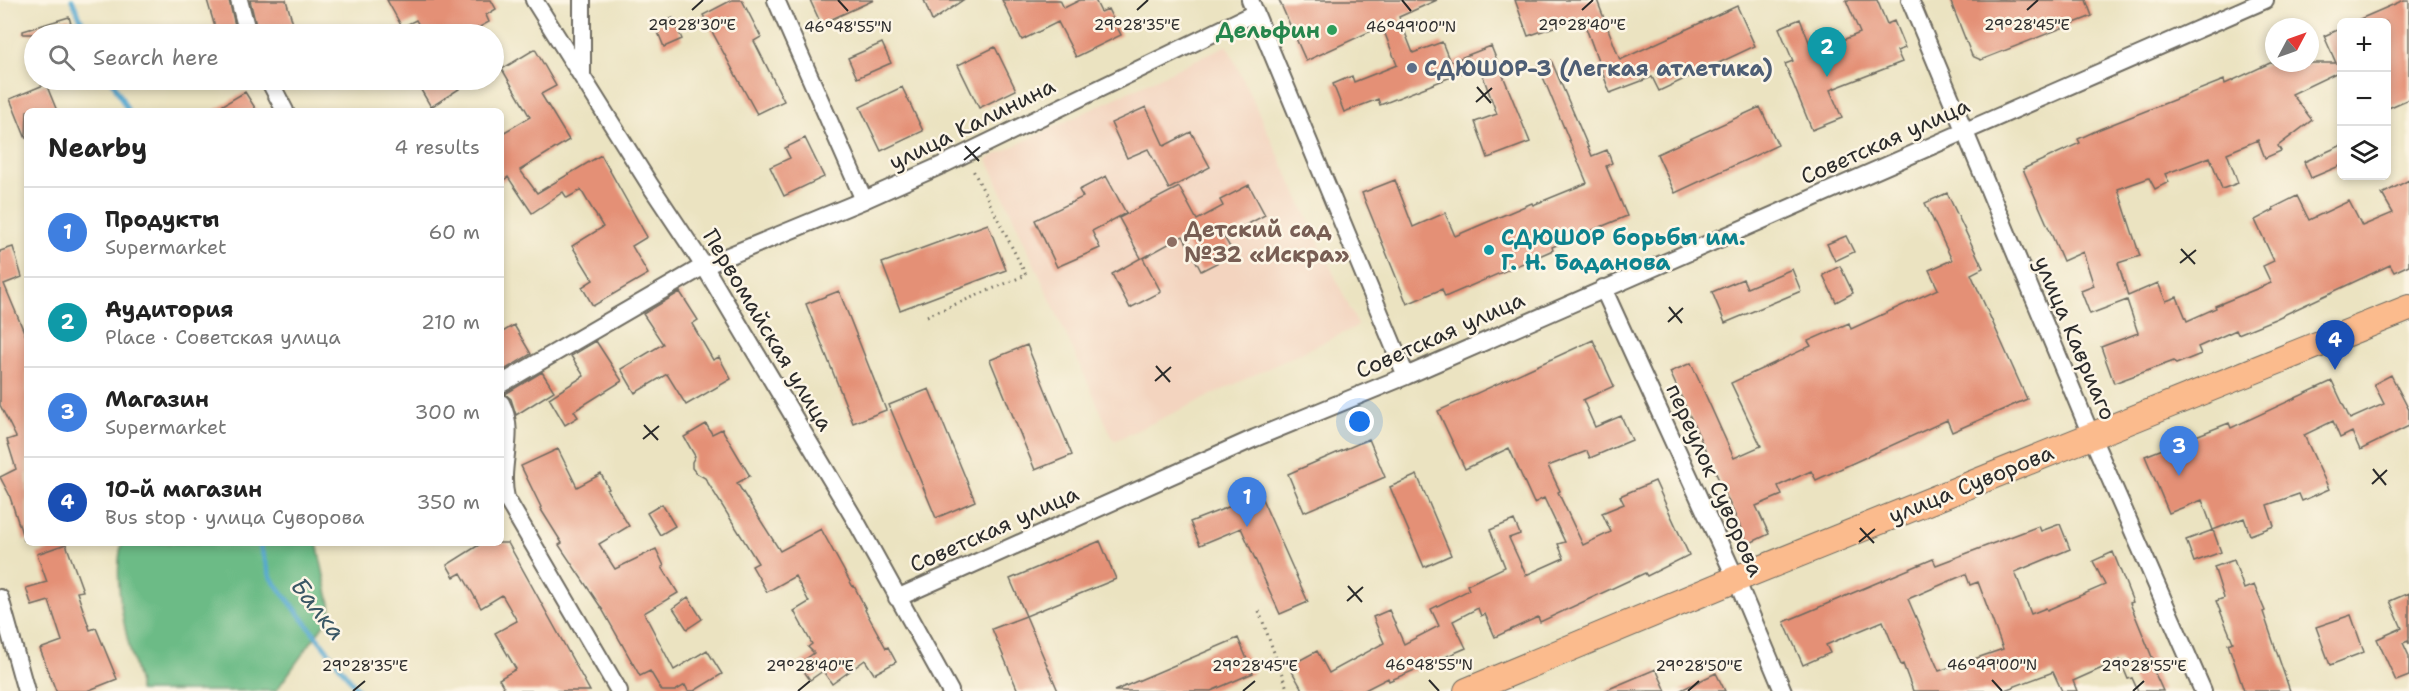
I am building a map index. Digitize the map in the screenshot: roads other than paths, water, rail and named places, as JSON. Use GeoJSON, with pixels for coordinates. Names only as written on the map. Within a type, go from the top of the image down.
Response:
{"type":"FeatureCollection","features":[{"type":"Feature","properties":{"kind":"main road","name":"улица Суворова"},"geometry":{"type":"LineString","coordinates":[[1467,691],[1736,579],[2409,308]]}},
{"type":"Feature","properties":{"kind":"street"},"geometry":{"type":"LineString","coordinates":[[239,0],[245,24]]}},
{"type":"Feature","properties":{"kind":"street","name":"Первомайская улица"},"geometry":{"type":"LineString","coordinates":[[534,0],[704,266],[857,523],[950,691]]}},
{"type":"Feature","properties":{"kind":"street"},"geometry":{"type":"LineString","coordinates":[[582,0],[582,77]]}},
{"type":"Feature","properties":{"kind":"street"},"geometry":{"type":"LineString","coordinates":[[777,0],[864,200]]}},
{"type":"Feature","properties":{"kind":"street","name":"улица Кавриаго"},"geometry":{"type":"LineString","coordinates":[[1910,0],[2091,435],[2203,691]]}},
{"type":"Feature","properties":{"kind":"street","name":"Советская улица"},"geometry":{"type":"LineString","coordinates":[[897,598],[1255,438],[1406,376],[2265,0]]}},
{"type":"Feature","properties":{"kind":"street"},"geometry":{"type":"LineString","coordinates":[[1253,6],[1406,376]]}},
{"type":"Feature","properties":{"kind":"street","name":"улица Калинина"},"geometry":{"type":"LineString","coordinates":[[504,382],[704,266],[864,200],[965,154],[1253,6]]}},
{"type":"Feature","properties":{"kind":"street"},"geometry":{"type":"LineString","coordinates":[[274,90],[283,108]]}},
{"type":"Feature","properties":{"kind":"street","name":"переулок Суворова"},"geometry":{"type":"LineString","coordinates":[[1603,288],[1736,579],[1783,691]]}},
{"type":"Feature","properties":{"kind":"street"},"geometry":{"type":"LineString","coordinates":[[504,409],[509,428],[504,467]]}},
{"type":"Feature","properties":{"kind":"street"},"geometry":{"type":"LineString","coordinates":[[504,490],[506,498],[619,691]]}},
{"type":"Feature","properties":{"kind":"street"},"geometry":{"type":"LineString","coordinates":[[0,598],[26,691]]}},
{"type":"Feature","properties":{"kind":"waterway","name":"Балка"},"geometry":{"type":"LineString","coordinates":[[72,0],[83,24]]}},
{"type":"Feature","properties":{"kind":"waterway","name":"Балка"},"geometry":{"type":"LineString","coordinates":[[117,90],[126,108]]}},
{"type":"Feature","properties":{"kind":"waterway","name":"Балка"},"geometry":{"type":"LineString","coordinates":[[260,546],[271,578],[359,691]]}},
{"type":"Feature","properties":{"kind":"place","name":"Дельфин"},"geometry":{"type":"Point","coordinates":[1332,30]}},
{"type":"Feature","properties":{"kind":"place","name":"СДЮШОР-3 (Легкая атлетика)"},"geometry":{"type":"Point","coordinates":[1412,68]}},
{"type":"Feature","properties":{"kind":"place","name":"Аудитория"},"geometry":{"type":"Point","coordinates":[1827,77]}},
{"type":"Feature","properties":{"kind":"place","name":"Детский сад №32 «Искра»"},"geometry":{"type":"Point","coordinates":[1172,242]}},
{"type":"Feature","properties":{"kind":"place","name":"СДЮШОР борьбы им. Г. Н. Баданова"},"geometry":{"type":"Point","coordinates":[1489,250]}},
{"type":"Feature","properties":{"kind":"place","name":"10-й магазин"},"geometry":{"type":"Point","coordinates":[2335,370]}},
{"type":"Feature","properties":{"kind":"place","name":"Магазин"},"geometry":{"type":"Point","coordinates":[2179,476]}},
{"type":"Feature","properties":{"kind":"place","name":"Продукты"},"geometry":{"type":"Point","coordinates":[1247,527]}}]}
